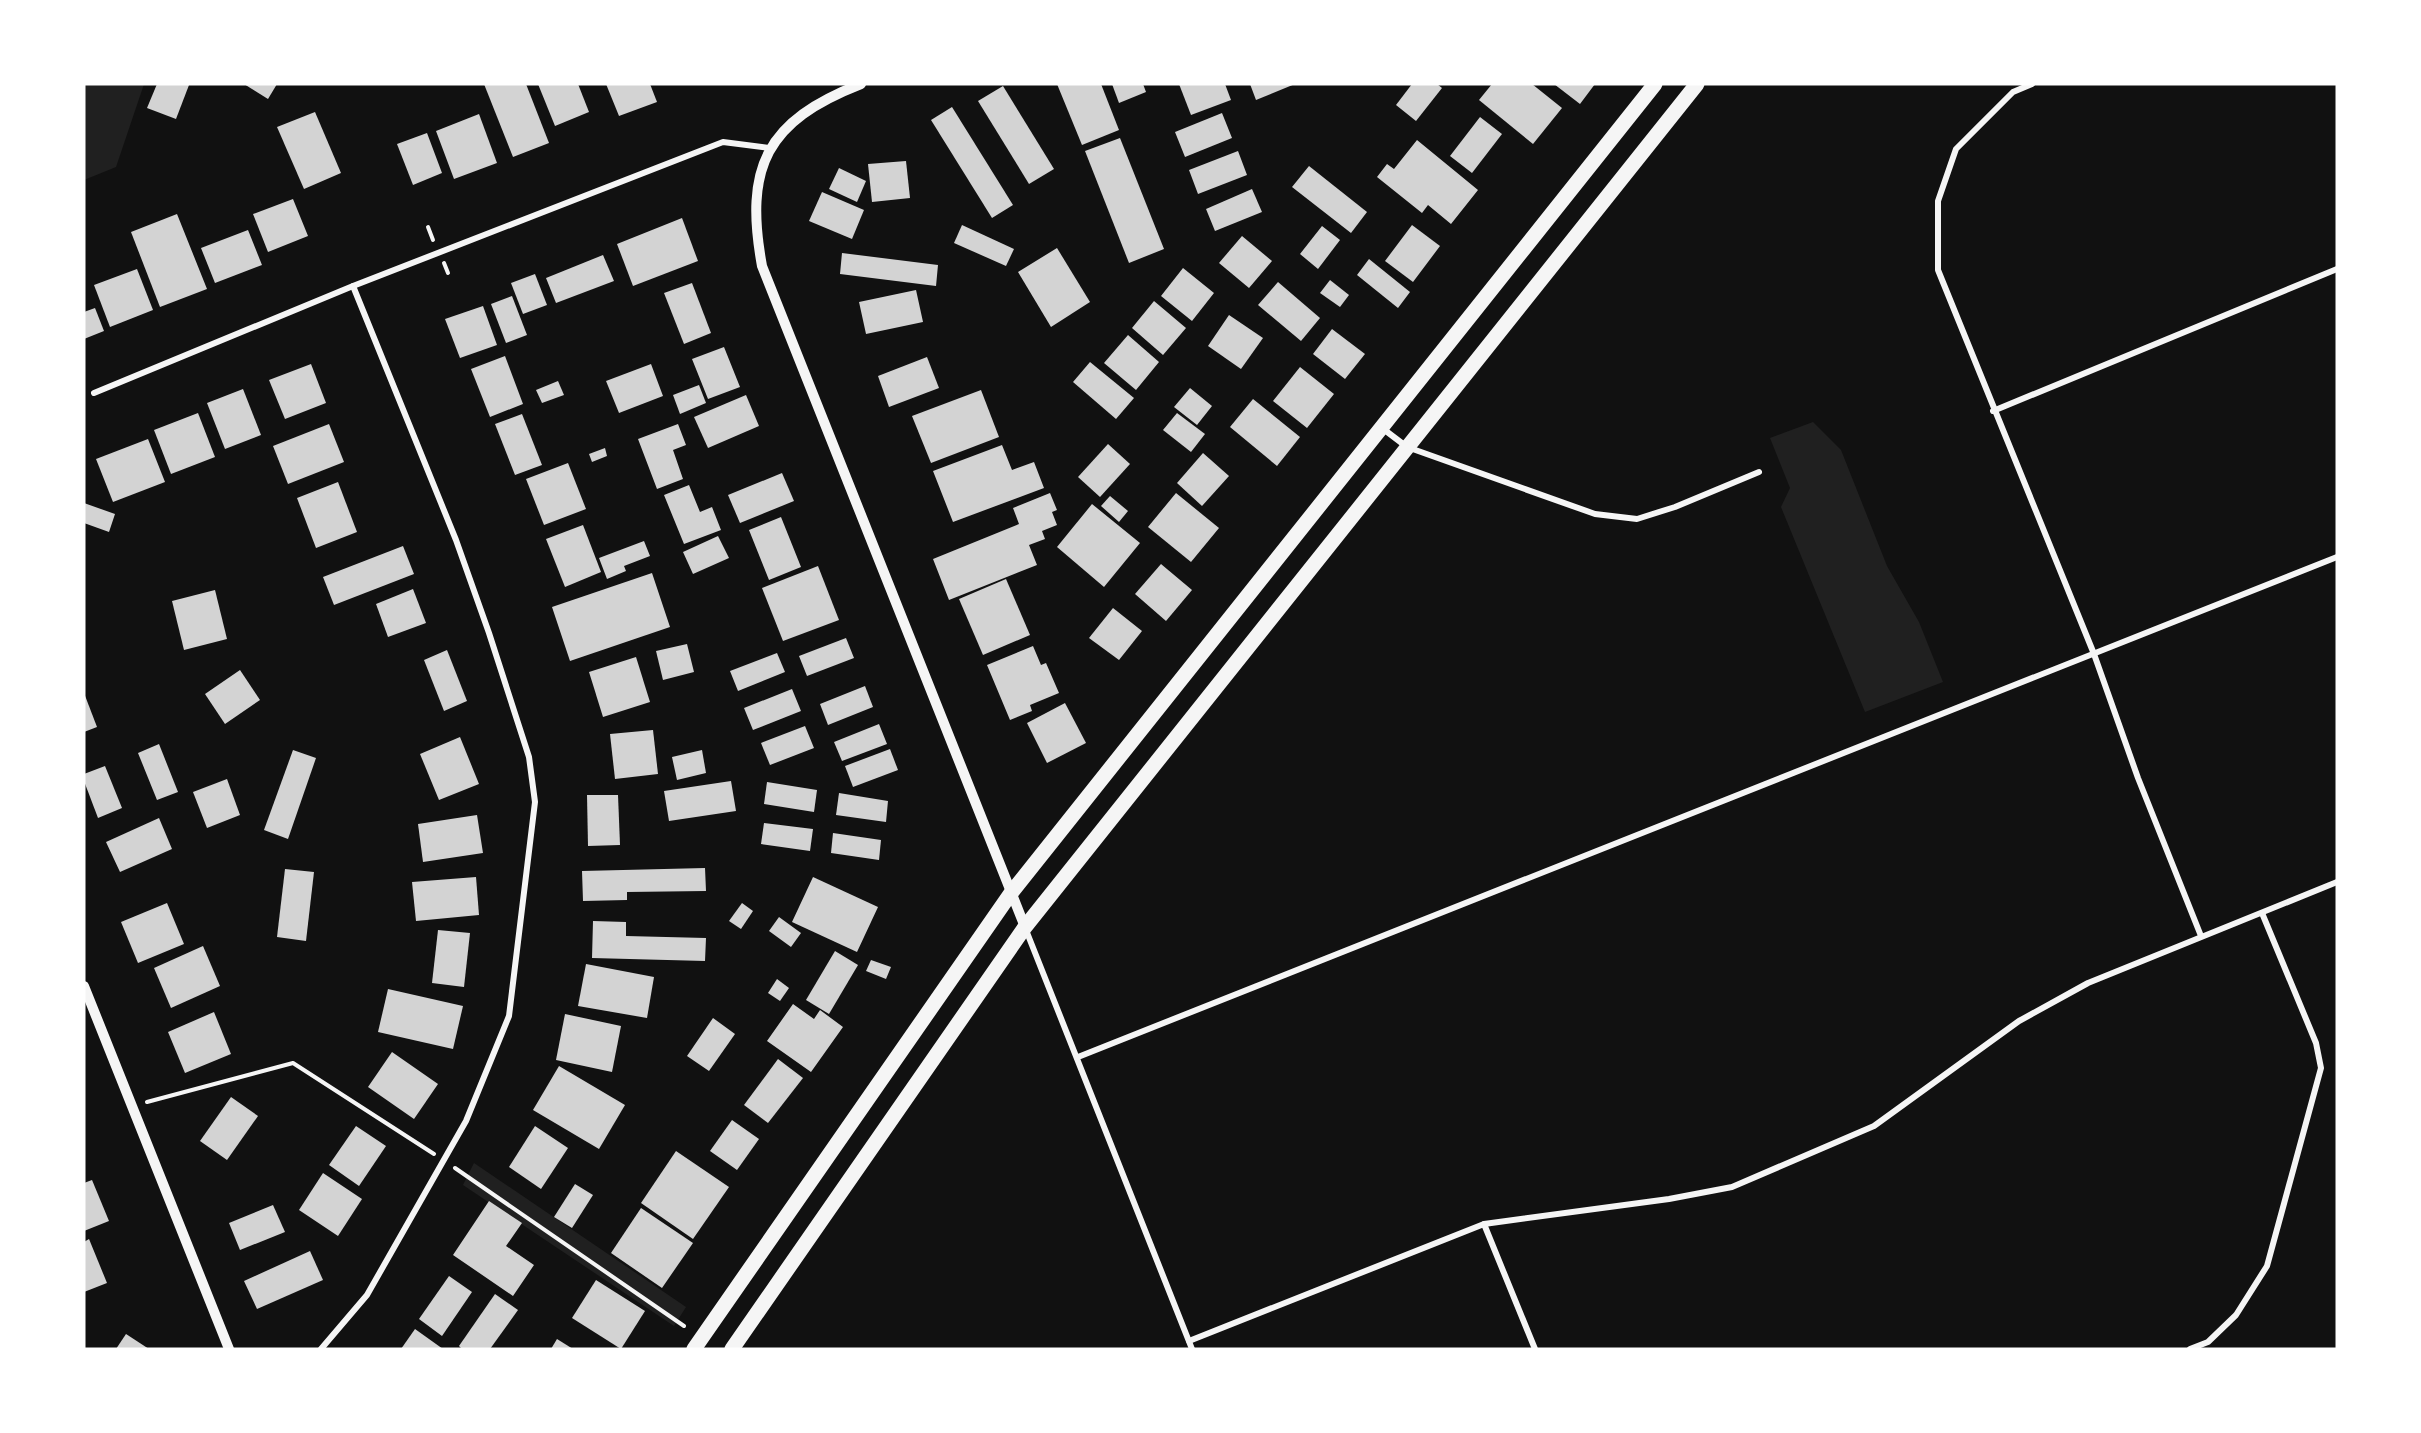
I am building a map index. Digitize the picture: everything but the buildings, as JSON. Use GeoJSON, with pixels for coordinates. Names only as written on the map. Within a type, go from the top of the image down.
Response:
{"type":"FeatureCollection","features":[{"type":"Feature","properties":{"kind":"main road"},"geometry":{"type":"LineString","coordinates":[[694,1349],[1011,892],[1655,84]]}},
{"type":"Feature","properties":{"kind":"main road"},"geometry":{"type":"LineString","coordinates":[[732,1349],[1025,927],[1698,84]]}},
{"type":"Feature","properties":{"kind":"street"},"geometry":{"type":"LineString","coordinates":[[861,84],[811,108],[769,148],[756,193],[754,226],[762,266],[1192,1349]]}},
{"type":"Feature","properties":{"kind":"street"},"geometry":{"type":"LineString","coordinates":[[2032,84],[2013,92],[1956,149],[1938,201],[1938,270],[1993,411],[2094,654],[2138,778],[2201,936]]}},
{"type":"Feature","properties":{"kind":"street"},"geometry":{"type":"LineString","coordinates":[[94,393],[353,286],[723,142],[769,148]]}},
{"type":"Feature","properties":{"kind":"street"},"geometry":{"type":"LineString","coordinates":[[1993,411],[2337,269]]}},
{"type":"Feature","properties":{"kind":"street"},"geometry":{"type":"LineString","coordinates":[[321,1349],[367,1295],[444,1160],[466,1120],[509,1016],[535,802],[529,757],[486,623],[456,540],[353,286]]}},
{"type":"Feature","properties":{"kind":"street"},"geometry":{"type":"LineString","coordinates":[[1381,428],[1407,447],[1595,514],[1637,519],[1675,507],[1760,472]]}},
{"type":"Feature","properties":{"kind":"street"},"geometry":{"type":"LineString","coordinates":[[1078,1058],[2337,557]]}},
{"type":"Feature","properties":{"kind":"street"},"geometry":{"type":"LineString","coordinates":[[1190,1341],[1484,1224],[1669,1199],[1732,1187],[1874,1126],[2019,1021],[2088,983],[2337,882]]}},
{"type":"Feature","properties":{"kind":"street"},"geometry":{"type":"LineString","coordinates":[[2190,1349],[2208,1342],[2236,1315],[2266,1266],[2321,1068],[2316,1043],[2262,912]]}},
{"type":"Feature","properties":{"kind":"street"},"geometry":{"type":"LineString","coordinates":[[84,986],[229,1349]]}},
{"type":"Feature","properties":{"kind":"street"},"geometry":{"type":"LineString","coordinates":[[1484,1224],[1535,1349]]}},
{"type":"Feature","properties":{"kind":"path"},"geometry":{"type":"LineString","coordinates":[[132,1106],[293,1063],[444,1160],[684,1326]]}},
{"type":"Feature","properties":{"kind":"shaded area"},"geometry":{"type":"Polygon","coordinates":[[[84,84],[144,84],[116,167],[84,180],[84,84]]]}},
{"type":"Feature","properties":{"kind":"shaded area"},"geometry":{"type":"Polygon","coordinates":[[[1813,422],[1841,450],[1887,566],[1919,622],[1943,682],[1865,712],[1781,507],[1790,488],[1770,438],[1813,422]]]}},
{"type":"Feature","properties":{"kind":"shaded area"},"geometry":{"type":"Polygon","coordinates":[[[474,1163],[686,1307],[674,1326],[463,1185],[474,1163]]]}}]}
